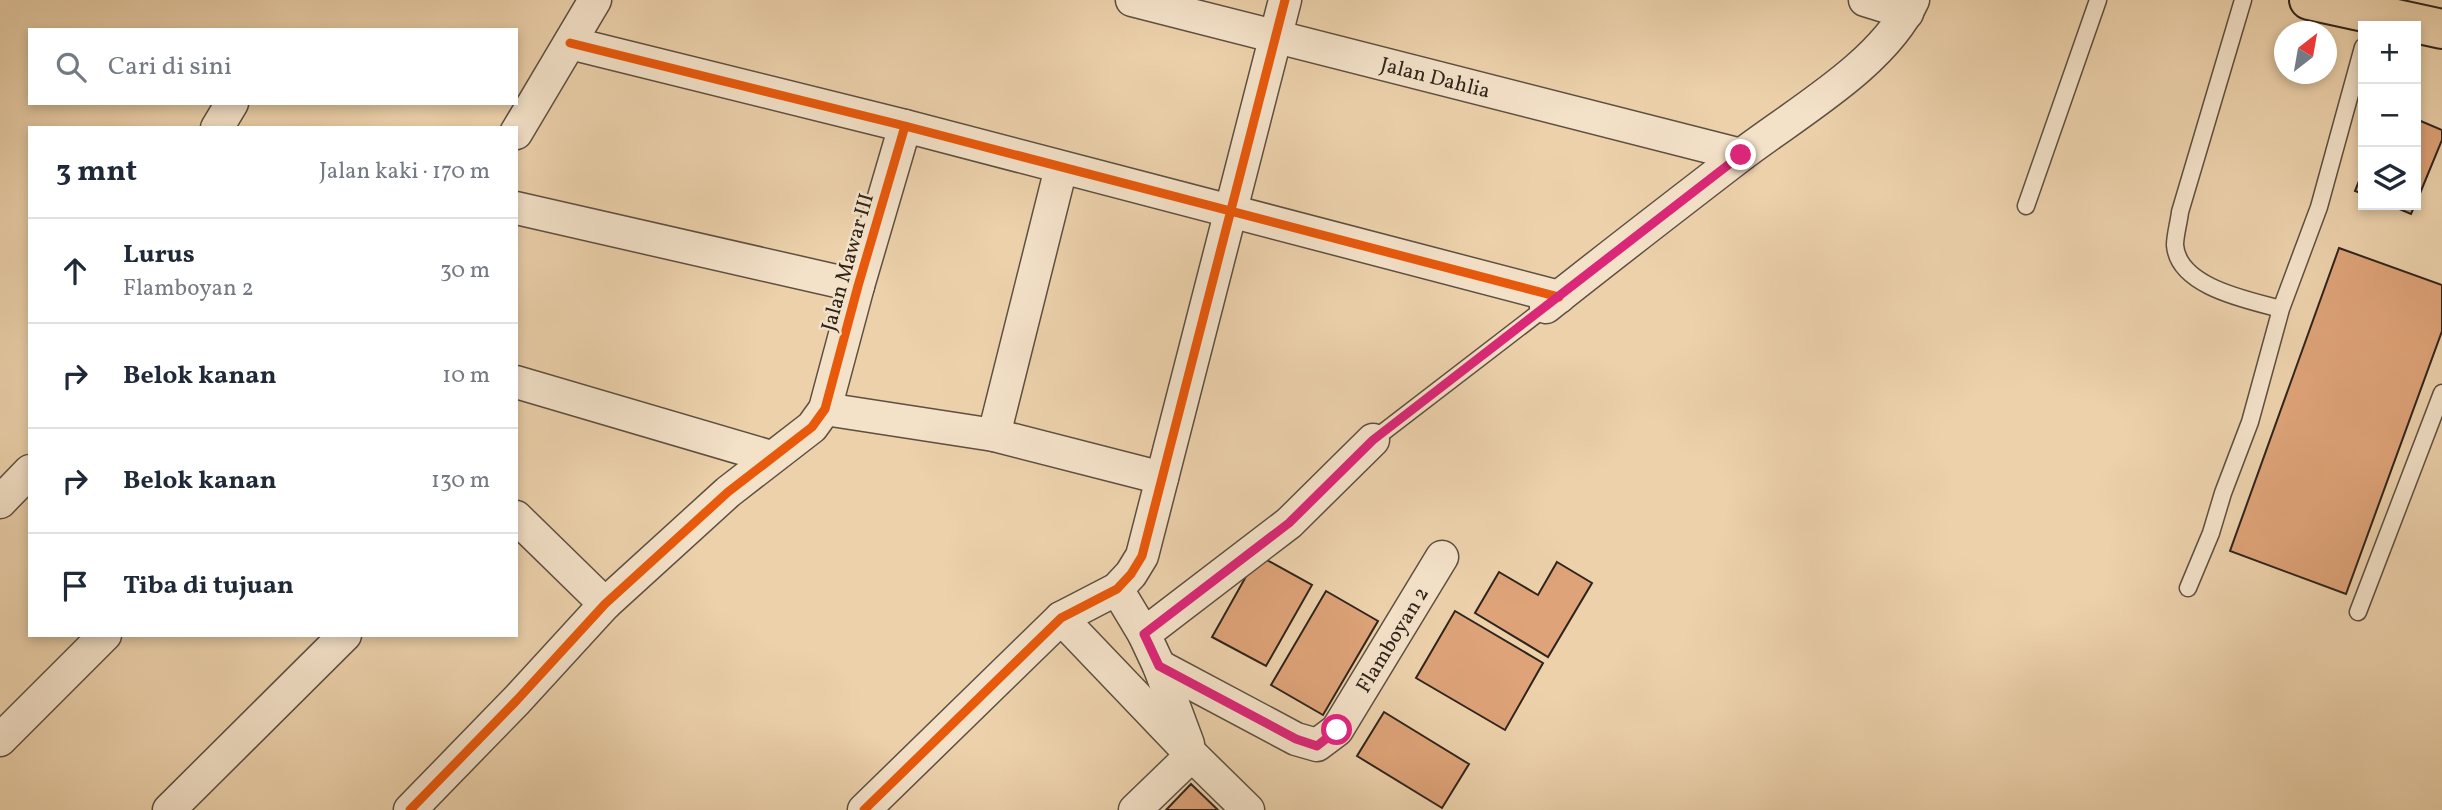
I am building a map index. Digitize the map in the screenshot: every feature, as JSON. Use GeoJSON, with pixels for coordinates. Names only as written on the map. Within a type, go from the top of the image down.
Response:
{"type":"FeatureCollection","features":[{"type":"Feature","properties":{"kind":"main road"},"geometry":{"type":"LineString","coordinates":[[2309,0],[2358,24]]}},
{"type":"Feature","properties":{"kind":"main road"},"geometry":{"type":"LineString","coordinates":[[2421,29],[2442,29]]}},
{"type":"Feature","properties":{"kind":"street"},"geometry":{"type":"LineString","coordinates":[[518,130],[595,0]]}},
{"type":"Feature","properties":{"kind":"street","name":"Jalan Dahlia"},"geometry":{"type":"LineString","coordinates":[[1132,0],[1741,155]]}},
{"type":"Feature","properties":{"kind":"street"},"geometry":{"type":"LineString","coordinates":[[864,810],[1061,618],[1117,589],[1131,574],[1142,556],[1233,211],[1285,0]]}},
{"type":"Feature","properties":{"kind":"street"},"geometry":{"type":"LineString","coordinates":[[570,43],[1233,211],[1552,302],[1741,155],[1861,66],[1890,37],[1910,6],[1865,0]]}},
{"type":"Feature","properties":{"kind":"street"},"geometry":{"type":"LineString","coordinates":[[218,126],[231,105]]}},
{"type":"Feature","properties":{"kind":"street","name":"Jalan Mawar III"},"geometry":{"type":"LineString","coordinates":[[825,409],[905,126]]}},
{"type":"Feature","properties":{"kind":"street"},"geometry":{"type":"LineString","coordinates":[[994,435],[1061,168]]}},
{"type":"Feature","properties":{"kind":"street"},"geometry":{"type":"LineString","coordinates":[[518,208],[858,286]]}},
{"type":"Feature","properties":{"kind":"street"},"geometry":{"type":"LineString","coordinates":[[518,383],[771,457]]}},
{"type":"Feature","properties":{"kind":"street"},"geometry":{"type":"LineString","coordinates":[[410,810],[605,604],[728,492],[812,427],[825,409],[994,435],[1162,478]]}},
{"type":"Feature","properties":{"kind":"street"},"geometry":{"type":"LineString","coordinates":[[1144,634],[1289,523],[1373,440]]}},
{"type":"Feature","properties":{"kind":"street"},"geometry":{"type":"LineString","coordinates":[[0,502],[28,473]]}},
{"type":"Feature","properties":{"kind":"street"},"geometry":{"type":"LineString","coordinates":[[518,519],[605,604]]}},
{"type":"Feature","properties":{"kind":"street","name":"Flamboyan 2"},"geometry":{"type":"LineString","coordinates":[[1159,666],[1296,739],[1317,746],[1337,730],[1442,557]]}},
{"type":"Feature","properties":{"kind":"street"},"geometry":{"type":"LineString","coordinates":[[1117,589],[1144,634],[1159,666],[1192,755]]}},
{"type":"Feature","properties":{"kind":"street"},"geometry":{"type":"LineString","coordinates":[[1061,618],[1248,810]]}},
{"type":"Feature","properties":{"kind":"street"},"geometry":{"type":"LineString","coordinates":[[0,740],[103,637]]}},
{"type":"Feature","properties":{"kind":"street"},"geometry":{"type":"LineString","coordinates":[[169,810],[343,637]]}},
{"type":"Feature","properties":{"kind":"street"},"geometry":{"type":"LineString","coordinates":[[1135,810],[1192,755]]}},
{"type":"Feature","properties":{"kind":"lane"},"geometry":{"type":"LineString","coordinates":[[2026,206],[2098,0]]}},
{"type":"Feature","properties":{"kind":"lane"},"geometry":{"type":"LineString","coordinates":[[2243,0],[2180,212],[2175,246],[2187,272],[2220,291],[2281,309]]}},
{"type":"Feature","properties":{"kind":"lane"},"geometry":{"type":"LineString","coordinates":[[2188,588],[2211,533],[2250,422],[2281,309],[2319,206],[2358,65]]}},
{"type":"Feature","properties":{"kind":"lane"},"geometry":{"type":"LineString","coordinates":[[1373,440],[1552,302]]}},
{"type":"Feature","properties":{"kind":"lane"},"geometry":{"type":"LineString","coordinates":[[2358,612],[2442,393]]}},
{"type":"Feature","properties":{"kind":"building"},"geometry":{"type":"Polygon","coordinates":[[[2421,121],[2442,130],[2442,140],[2421,191],[2421,121]]]}},
{"type":"Feature","properties":{"kind":"building"},"geometry":{"type":"Polygon","coordinates":[[[2339,248],[2442,285],[2442,331],[2346,594],[2230,551],[2339,248]]]}},
{"type":"Feature","properties":{"kind":"building"},"geometry":{"type":"Polygon","coordinates":[[[1258,555],[1312,585],[1266,666],[1212,637],[1258,555]]]}},
{"type":"Feature","properties":{"kind":"building"},"geometry":{"type":"Polygon","coordinates":[[[1557,562],[1592,583],[1548,657],[1475,613],[1499,572],[1538,595],[1557,562]]]}},
{"type":"Feature","properties":{"kind":"building"},"geometry":{"type":"Polygon","coordinates":[[[1326,591],[1378,621],[1323,715],[1271,685],[1326,591]]]}},
{"type":"Feature","properties":{"kind":"building"},"geometry":{"type":"Polygon","coordinates":[[[1455,611],[1543,663],[1505,730],[1416,678],[1455,611]]]}},
{"type":"Feature","properties":{"kind":"building"},"geometry":{"type":"Polygon","coordinates":[[[1384,712],[1469,764],[1442,808],[1357,756],[1384,712]]]}},
{"type":"Feature","properties":{"kind":"building"},"geometry":{"type":"Polygon","coordinates":[[[1191,784],[1218,810],[1166,810],[1191,784]]]}},
{"type":"Feature","properties":{"kind":"cycle path"},"geometry":{"type":"LineString","coordinates":[[864,810],[1061,618],[1117,589],[1131,574],[1142,556],[1285,0]]}},
{"type":"Feature","properties":{"kind":"cycle path"},"geometry":{"type":"LineString","coordinates":[[570,43],[905,126],[1559,297]]}},
{"type":"Feature","properties":{"kind":"cycle path"},"geometry":{"type":"LineString","coordinates":[[410,810],[605,604],[728,492],[812,427],[825,409],[905,126]]}},
{"type":"Feature","properties":{"kind":"route"},"geometry":{"type":"LineString","coordinates":[[1337,730],[1317,746],[1296,739],[1159,666],[1144,634],[1289,523],[1373,440],[1741,155]]}}]}
